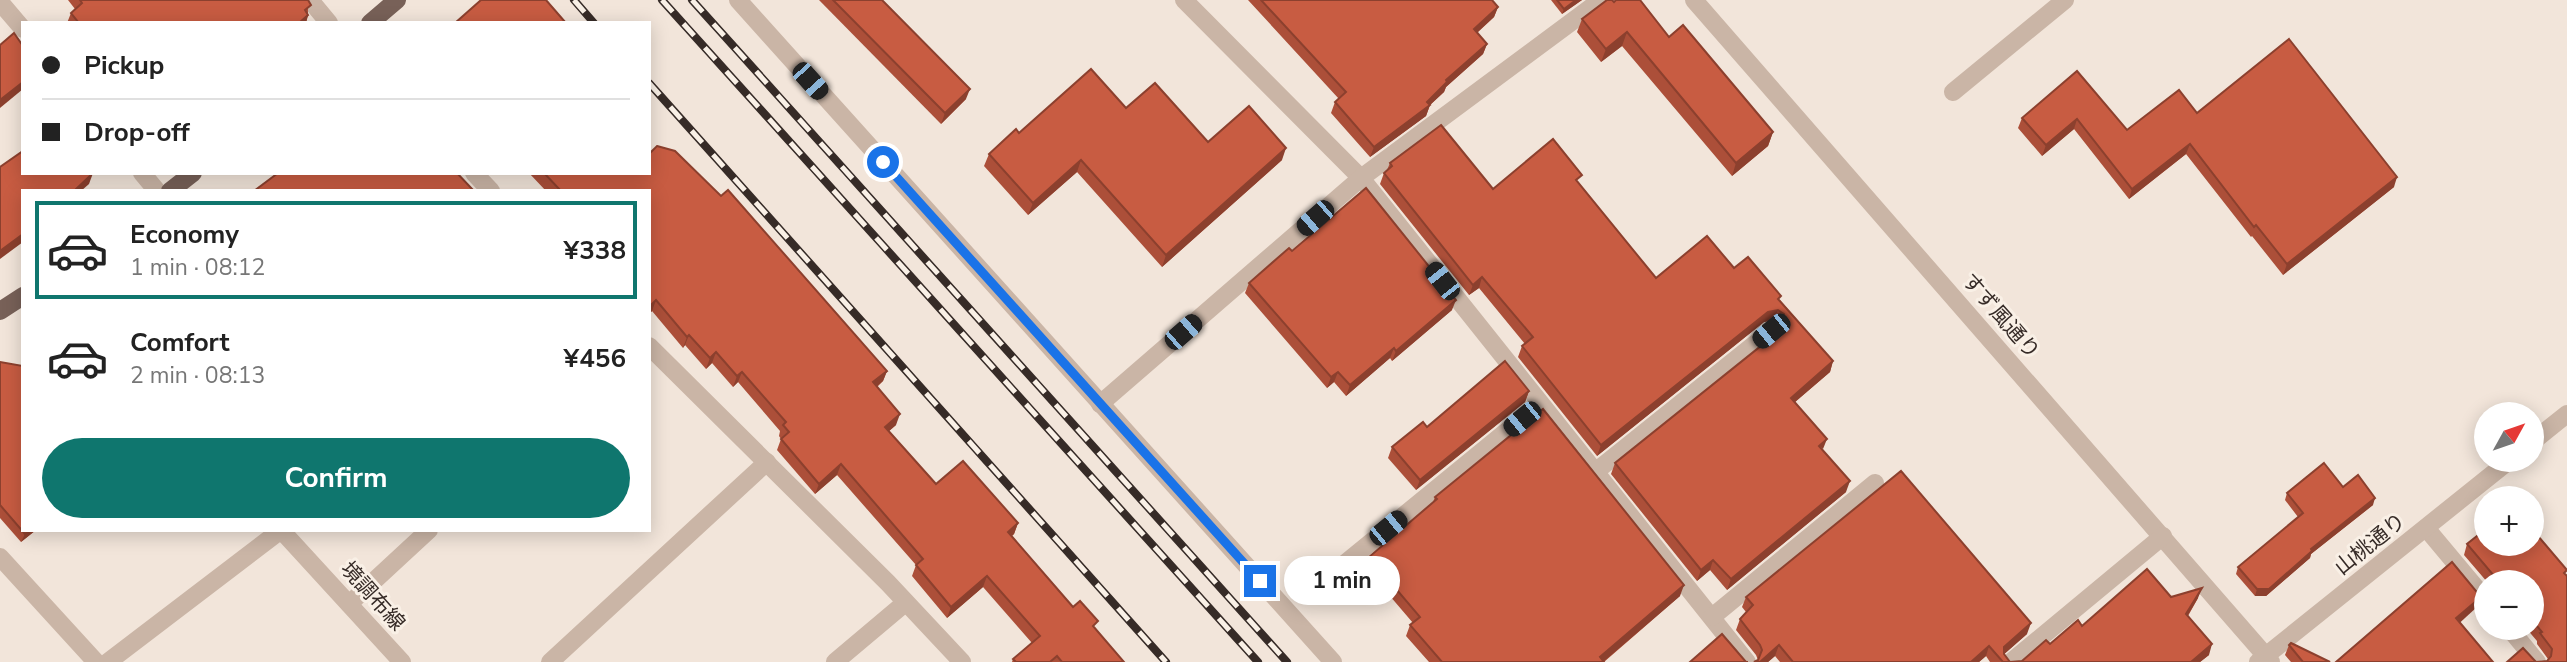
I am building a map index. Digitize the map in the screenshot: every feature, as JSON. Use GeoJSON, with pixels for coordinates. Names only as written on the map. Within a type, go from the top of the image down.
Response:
{"type":"FeatureCollection","features":[{"type":"Feature","properties":{"kind":"main road"},"geometry":{"type":"LineString","coordinates":[[372,21],[397,0]]}},
{"type":"Feature","properties":{"kind":"main road"},"geometry":{"type":"LineString","coordinates":[[173,189],[190,175]]}},
{"type":"Feature","properties":{"kind":"main road"},"geometry":{"type":"LineString","coordinates":[[0,311],[21,297]]}},
{"type":"Feature","properties":{"kind":"street"},"geometry":{"type":"LineString","coordinates":[[310,0],[327,21]]}},
{"type":"Feature","properties":{"kind":"street"},"geometry":{"type":"LineString","coordinates":[[738,0],[1333,662]]}},
{"type":"Feature","properties":{"kind":"street"},"geometry":{"type":"LineString","coordinates":[[1184,0],[1361,178],[1747,662]]}},
{"type":"Feature","properties":{"kind":"street"},"geometry":{"type":"LineString","coordinates":[[1100,404],[1361,178],[1601,0]]}},
{"type":"Feature","properties":{"kind":"street","name":"すず風通り"},"geometry":{"type":"LineString","coordinates":[[1694,0],[2163,536],[2265,660]]}},
{"type":"Feature","properties":{"kind":"street"},"geometry":{"type":"LineString","coordinates":[[1953,92],[2065,0]]}},
{"type":"Feature","properties":{"kind":"street"},"geometry":{"type":"LineString","coordinates":[[0,2],[21,28]]}},
{"type":"Feature","properties":{"kind":"street"},"geometry":{"type":"LineString","coordinates":[[144,175],[155,189]]}},
{"type":"Feature","properties":{"kind":"street"},"geometry":{"type":"LineString","coordinates":[[476,175],[489,189]]}},
{"type":"Feature","properties":{"kind":"street"},"geometry":{"type":"LineString","coordinates":[[1595,472],[1771,331]]}},
{"type":"Feature","properties":{"kind":"street"},"geometry":{"type":"LineString","coordinates":[[651,348],[767,462],[962,662]]}},
{"type":"Feature","properties":{"kind":"street"},"geometry":{"type":"LineString","coordinates":[[1326,579],[1540,404]]}},
{"type":"Feature","properties":{"kind":"street"},"geometry":{"type":"LineString","coordinates":[[2544,432],[2567,414]]}},
{"type":"Feature","properties":{"kind":"street"},"geometry":{"type":"LineString","coordinates":[[550,662],[767,462]]}},
{"type":"Feature","properties":{"kind":"street","name":"山桃通り"},"geometry":{"type":"LineString","coordinates":[[2265,660],[2495,472]]}},
{"type":"Feature","properties":{"kind":"street"},"geometry":{"type":"LineString","coordinates":[[1712,617],[1875,483]]}},
{"type":"Feature","properties":{"kind":"street"},"geometry":{"type":"LineString","coordinates":[[2426,528],[2474,585]]}},
{"type":"Feature","properties":{"kind":"street"},"geometry":{"type":"LineString","coordinates":[[108,662],[278,532]]}},
{"type":"Feature","properties":{"kind":"street","name":"境調布線"},"geometry":{"type":"LineString","coordinates":[[283,532],[397,661]]}},
{"type":"Feature","properties":{"kind":"street"},"geometry":{"type":"LineString","coordinates":[[349,604],[427,532]]}},
{"type":"Feature","properties":{"kind":"street"},"geometry":{"type":"LineString","coordinates":[[2011,662],[2163,536]]}},
{"type":"Feature","properties":{"kind":"street"},"geometry":{"type":"LineString","coordinates":[[0,557],[96,662]]}},
{"type":"Feature","properties":{"kind":"street"},"geometry":{"type":"LineString","coordinates":[[835,662],[905,603]]}},
{"type":"Feature","properties":{"kind":"street"},"geometry":{"type":"LineString","coordinates":[[2519,640],[2537,662]]}},
{"type":"Feature","properties":{"kind":"building"},"geometry":{"type":"Polygon","coordinates":[[[80,0],[308,0],[311,5],[305,10],[308,15],[301,21],[77,21],[71,13],[82,3],[80,0]]]}},
{"type":"Feature","properties":{"kind":"building"},"geometry":{"type":"Polygon","coordinates":[[[481,0],[546,0],[564,21],[457,21],[481,0]]]}},
{"type":"Feature","properties":{"kind":"building"},"geometry":{"type":"Polygon","coordinates":[[[833,0],[882,0],[970,89],[945,113],[833,0]]]}},
{"type":"Feature","properties":{"kind":"building"},"geometry":{"type":"Polygon","coordinates":[[[1261,0],[1492,0],[1498,7],[1474,29],[1487,44],[1446,80],[1427,102],[1430,105],[1374,147],[1335,102],[1346,92],[1261,0]]]}},
{"type":"Feature","properties":{"kind":"building"},"geometry":{"type":"Polygon","coordinates":[[[1557,0],[1576,0],[1564,9],[1557,0]]]}},
{"type":"Feature","properties":{"kind":"building"},"geometry":{"type":"Polygon","coordinates":[[[1607,0],[1640,0],[1669,37],[1683,25],[1773,132],[1736,163],[1627,32],[1606,49],[1582,19],[1607,0]]]}},
{"type":"Feature","properties":{"kind":"building"},"geometry":{"type":"Polygon","coordinates":[[[14,33],[21,43],[21,84],[0,100],[0,45],[14,33]]]}},
{"type":"Feature","properties":{"kind":"building"},"geometry":{"type":"Polygon","coordinates":[[[2289,39],[2397,177],[2287,264],[2256,225],[2254,227],[2190,144],[2132,189],[2077,119],[2046,145],[2022,118],[2077,71],[2127,130],[2179,90],[2197,113],[2289,39]]]}},
{"type":"Feature","properties":{"kind":"building"},"geometry":{"type":"Polygon","coordinates":[[[1091,69],[1126,108],[1155,83],[1208,142],[1249,106],[1286,148],[1166,255],[1081,160],[1033,203],[989,154],[1016,129],[1019,133],[1091,69]]]}},
{"type":"Feature","properties":{"kind":"building"},"geometry":{"type":"Polygon","coordinates":[[[1441,125],[1493,189],[1553,139],[1582,175],[1576,180],[1656,278],[1707,236],[1734,268],[1748,257],[1781,296],[1778,299],[1833,361],[1791,398],[1827,439],[1819,446],[1850,481],[1731,579],[1713,560],[1701,570],[1615,463],[1782,329],[1786,324],[1784,314],[1778,310],[1768,312],[1601,445],[1522,346],[1533,337],[1482,277],[1473,285],[1384,173],[1392,166],[1390,163],[1441,125]]]}},
{"type":"Feature","properties":{"kind":"building"},"geometry":{"type":"Polygon","coordinates":[[[657,146],[675,151],[721,196],[728,190],[887,371],[873,382],[900,414],[885,427],[936,484],[963,461],[1018,523],[1008,532],[1073,607],[1080,601],[1098,621],[1093,626],[1124,662],[1062,662],[1057,656],[1050,662],[1016,662],[1013,659],[1040,636],[987,576],[951,607],[916,565],[923,559],[841,464],[819,484],[781,439],[789,432],[783,425],[786,422],[742,372],[737,376],[716,352],[710,358],[689,335],[687,337],[656,300],[651,305],[651,189],[559,189],[546,175],[651,175],[651,152],[657,146]]]}},
{"type":"Feature","properties":{"kind":"building"},"geometry":{"type":"Polygon","coordinates":[[[21,152],[21,175],[91,175],[76,189],[21,189],[21,235],[0,251],[0,167],[21,152]]]}},
{"type":"Feature","properties":{"kind":"building"},"geometry":{"type":"Polygon","coordinates":[[[275,175],[459,175],[472,189],[257,189],[275,175]]]}},
{"type":"Feature","properties":{"kind":"building"},"geometry":{"type":"Polygon","coordinates":[[[1366,188],[1456,300],[1396,351],[1394,348],[1350,385],[1338,372],[1331,377],[1249,283],[1289,248],[1292,251],[1366,188]]]}},
{"type":"Feature","properties":{"kind":"building"},"geometry":{"type":"Polygon","coordinates":[[[1505,361],[1529,391],[1420,480],[1392,447],[1423,422],[1427,427],[1505,361]]]}},
{"type":"Feature","properties":{"kind":"building"},"geometry":{"type":"Polygon","coordinates":[[[0,362],[21,366],[21,529],[0,505],[0,362]]]}},
{"type":"Feature","properties":{"kind":"building"},"geometry":{"type":"Polygon","coordinates":[[[1543,409],[1684,585],[1600,657],[1604,662],[1442,662],[1410,625],[1420,617],[1369,557],[1437,499],[1435,497],[1543,409]]]}},
{"type":"Feature","properties":{"kind":"building"},"geometry":{"type":"Polygon","coordinates":[[[2324,463],[2343,487],[2358,475],[2375,498],[2311,549],[2312,551],[2269,589],[2257,589],[2238,567],[2303,513],[2287,493],[2324,463]]]}},
{"type":"Feature","properties":{"kind":"building"},"geometry":{"type":"Polygon","coordinates":[[[1901,471],[2031,623],[2004,647],[2004,654],[2010,662],[2003,662],[1989,646],[1971,662],[1793,662],[1779,645],[1760,662],[1754,662],[1758,660],[1762,650],[1740,619],[1753,605],[1746,597],[1901,471]]]}},
{"type":"Feature","properties":{"kind":"building"},"geometry":{"type":"Polygon","coordinates":[[[2474,538],[2474,552],[2467,544],[2474,538]]]}},
{"type":"Feature","properties":{"kind":"building"},"geometry":{"type":"Polygon","coordinates":[[[2544,543],[2567,570],[2564,573],[2567,576],[2567,662],[2536,662],[2547,661],[2552,649],[2544,638],[2544,570],[2489,570],[2477,556],[2544,556],[2544,543]]]}},
{"type":"Feature","properties":{"kind":"building"},"geometry":{"type":"Polygon","coordinates":[[[2452,562],[2474,589],[2474,603],[2456,618],[2493,662],[2336,662],[2452,562]]]}},
{"type":"Feature","properties":{"kind":"building"},"geometry":{"type":"Polygon","coordinates":[[[2147,569],[2171,597],[2202,588],[2186,614],[2212,644],[2191,662],[2010,662],[2022,661],[2046,640],[2050,644],[2078,620],[2082,626],[2147,569]]]}},
{"type":"Feature","properties":{"kind":"building"},"geometry":{"type":"Polygon","coordinates":[[[1722,634],[1746,662],[1690,662],[1722,634]]]}},
{"type":"Feature","properties":{"kind":"building"},"geometry":{"type":"Polygon","coordinates":[[[2291,643],[2330,662],[2303,662],[2289,645],[2291,643]]]}},
{"type":"Feature","properties":{"kind":"building"},"geometry":{"type":"Polygon","coordinates":[[[2523,648],[2536,662],[2507,662],[2523,648]]]}},
{"type":"Feature","properties":{"kind":"railway"},"geometry":{"type":"LineString","coordinates":[[574,0],[592,21]]}},
{"type":"Feature","properties":{"kind":"railway"},"geometry":{"type":"LineString","coordinates":[[662,0],[1258,662]]}},
{"type":"Feature","properties":{"kind":"railway"},"geometry":{"type":"LineString","coordinates":[[692,0],[1287,662]]}},
{"type":"Feature","properties":{"kind":"railway"},"geometry":{"type":"LineString","coordinates":[[651,85],[1166,662]]}},
{"type":"Feature","properties":{"kind":"route"},"geometry":{"type":"LineString","coordinates":[[883,162],[1260,581]]}}]}
